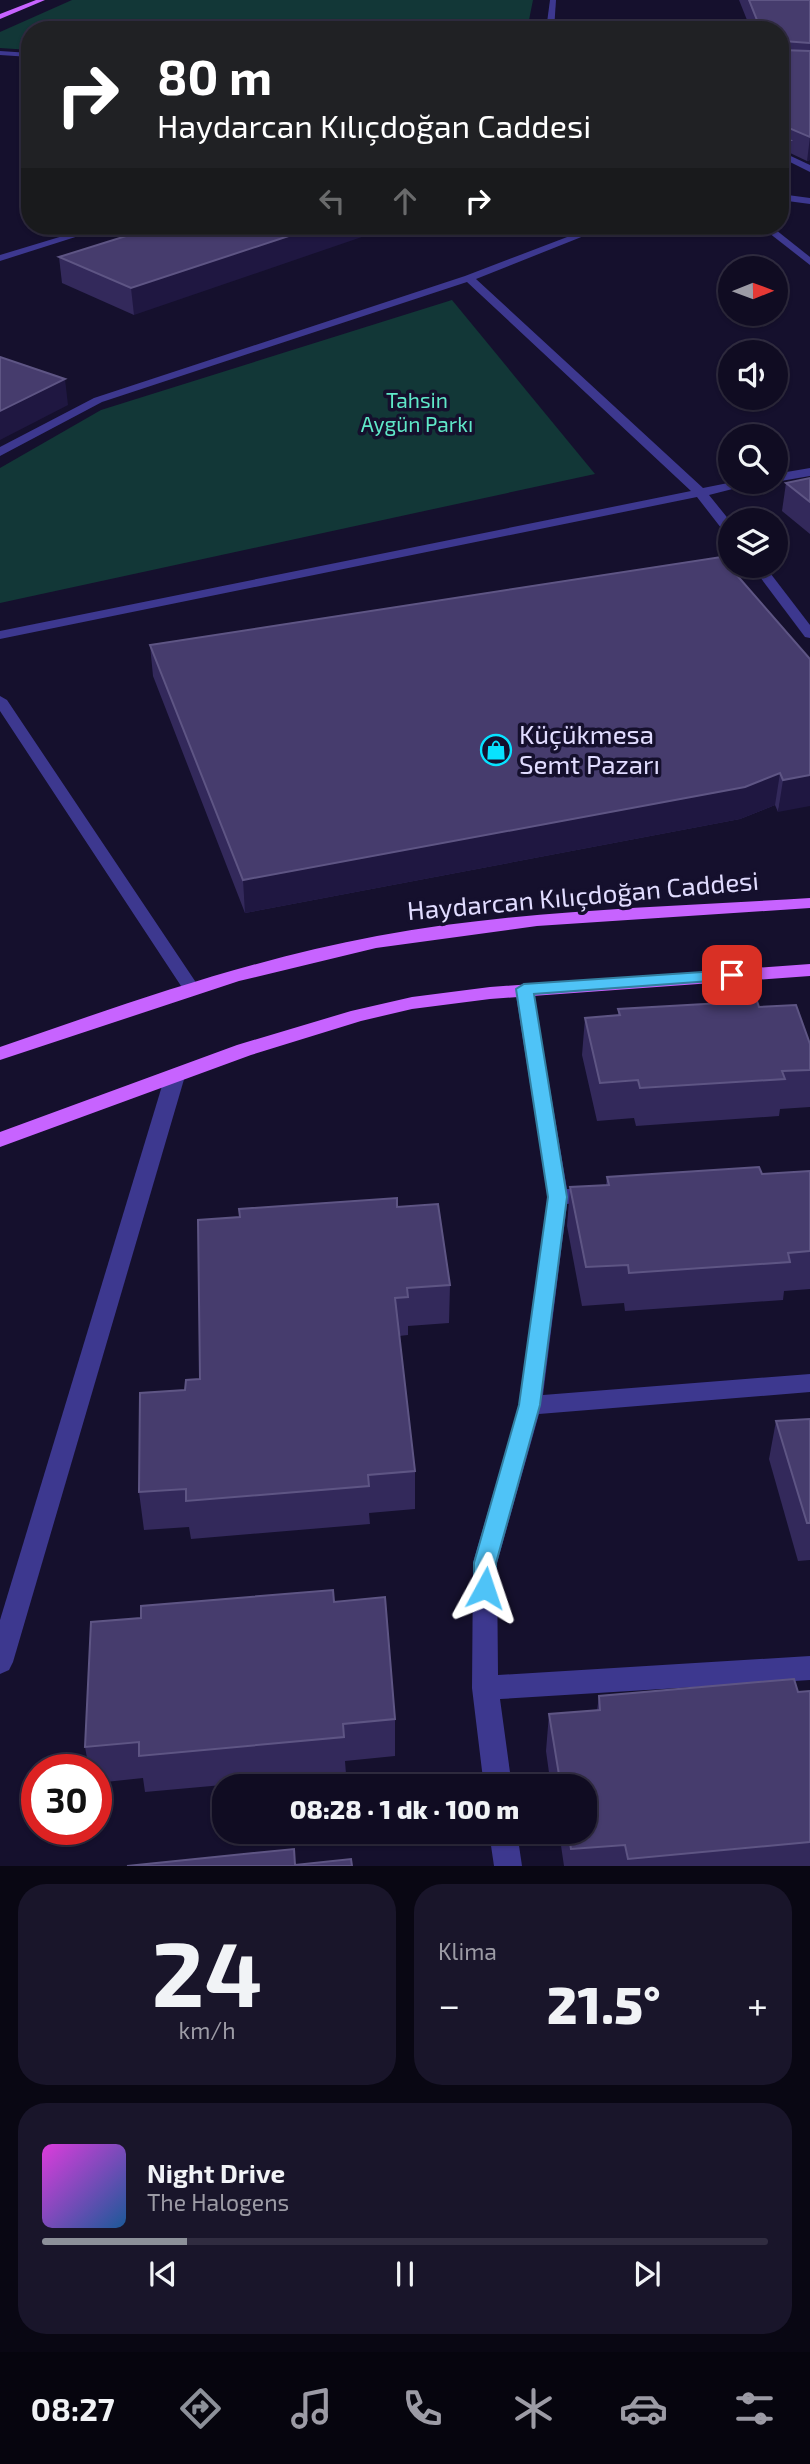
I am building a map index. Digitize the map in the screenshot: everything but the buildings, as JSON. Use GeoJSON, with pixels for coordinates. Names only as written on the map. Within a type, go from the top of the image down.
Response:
{"type":"FeatureCollection","features":[{"type":"Feature","properties":{"kind":"main road"},"geometry":{"type":"LineString","coordinates":[[0,17],[42,0]]}},
{"type":"Feature","properties":{"kind":"main road","name":"Haydarcan Kılıçdoğan Caddesi"},"geometry":{"type":"LineString","coordinates":[[0,1054],[191,988],[376,942],[482,926],[810,903]]}},
{"type":"Feature","properties":{"kind":"main road"},"geometry":{"type":"LineString","coordinates":[[0,1140],[290,1035],[412,1003],[524,989],[810,970]]}},
{"type":"Feature","properties":{"kind":"street"},"geometry":{"type":"LineString","coordinates":[[551,21],[553,0]]}},
{"type":"Feature","properties":{"kind":"street"},"geometry":{"type":"LineString","coordinates":[[0,53],[21,54]]}},
{"type":"Feature","properties":{"kind":"street"},"geometry":{"type":"LineString","coordinates":[[789,158],[810,169]]}},
{"type":"Feature","properties":{"kind":"street"},"geometry":{"type":"LineString","coordinates":[[789,198],[810,201]]}},
{"type":"Feature","properties":{"kind":"street"},"geometry":{"type":"LineString","coordinates":[[0,258],[75,235]]}},
{"type":"Feature","properties":{"kind":"street"},"geometry":{"type":"LineString","coordinates":[[0,452],[98,400],[469,278],[581,235]]}},
{"type":"Feature","properties":{"kind":"street"},"geometry":{"type":"LineString","coordinates":[[777,235],[808,258]]}},
{"type":"Feature","properties":{"kind":"street"},"geometry":{"type":"LineString","coordinates":[[469,278],[699,491],[718,515]]}},
{"type":"Feature","properties":{"kind":"street"},"geometry":{"type":"LineString","coordinates":[[788,476],[810,472]]}},
{"type":"Feature","properties":{"kind":"street"},"geometry":{"type":"LineString","coordinates":[[0,635],[718,488]]}},
{"type":"Feature","properties":{"kind":"street"},"geometry":{"type":"LineString","coordinates":[[767,578],[810,634]]}},
{"type":"Feature","properties":{"kind":"street"},"geometry":{"type":"LineString","coordinates":[[794,613],[810,611]]}},
{"type":"Feature","properties":{"kind":"street"},"geometry":{"type":"LineString","coordinates":[[0,700],[191,988]]}},
{"type":"Feature","properties":{"kind":"street"},"geometry":{"type":"LineString","coordinates":[[496,1774],[485,1688],[485,1563],[530,1405],[558,1197],[524,989]]}},
{"type":"Feature","properties":{"kind":"street"},"geometry":{"type":"LineString","coordinates":[[0,1662],[175,1076]]}},
{"type":"Feature","properties":{"kind":"street"},"geometry":{"type":"LineString","coordinates":[[558,1197],[611,1193]]}},
{"type":"Feature","properties":{"kind":"street"},"geometry":{"type":"LineString","coordinates":[[530,1405],[810,1383]]}},
{"type":"Feature","properties":{"kind":"street"},"geometry":{"type":"LineString","coordinates":[[485,1688],[810,1668]]}},
{"type":"Feature","properties":{"kind":"street"},"geometry":{"type":"LineString","coordinates":[[505,1844],[508,1866]]}},
{"type":"Feature","properties":{"kind":"green space"},"geometry":{"type":"Polygon","coordinates":[[[72,0],[533,0],[529,21],[25,21],[72,0]]]}},
{"type":"Feature","properties":{"kind":"green space"},"geometry":{"type":"Polygon","coordinates":[[[21,23],[21,49],[0,48],[0,32],[21,23]]]}},
{"type":"Feature","properties":{"kind":"green space","name":"Tahsin Aygün Parkı"},"geometry":{"type":"Polygon","coordinates":[[[452,300],[595,474],[0,603],[0,468],[101,410],[452,300]]]}},
{"type":"Feature","properties":{"kind":"place","name":"Küçükmesa Semt Pazarı"},"geometry":{"type":"Point","coordinates":[496,750]}},
{"type":"Feature","properties":{"kind":"route"},"geometry":{"type":"LineString","coordinates":[[485,1588],[485,1563],[530,1405],[558,1197],[524,989],[732,975]]}}]}
